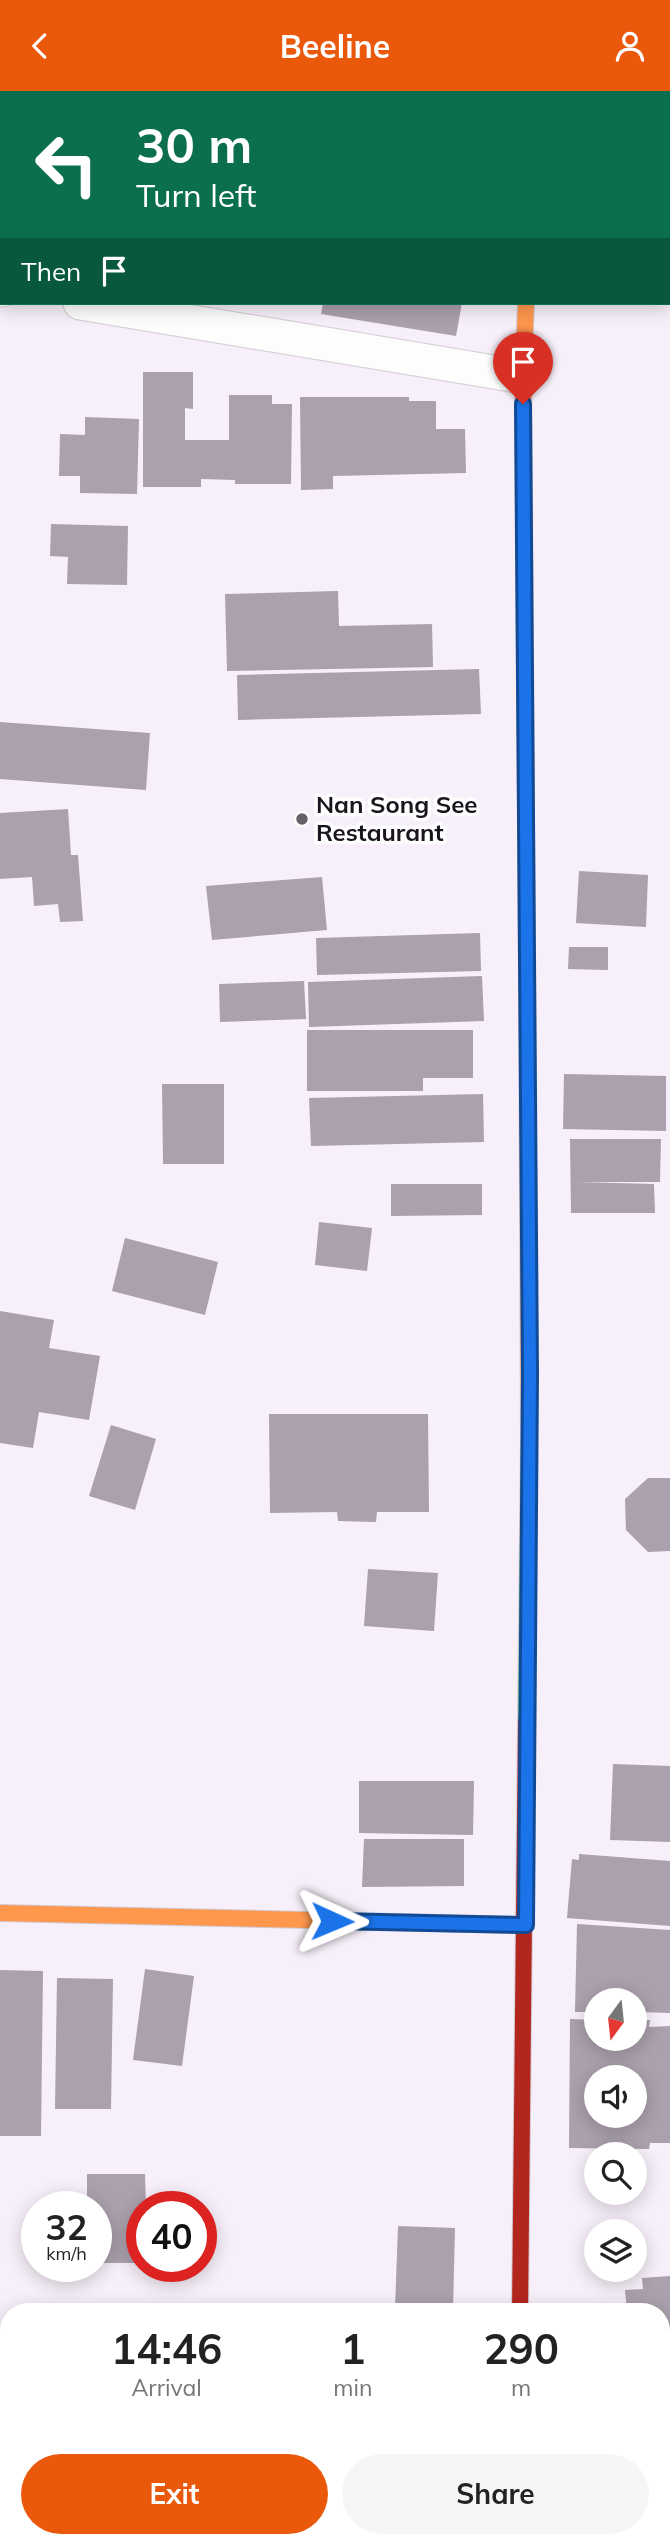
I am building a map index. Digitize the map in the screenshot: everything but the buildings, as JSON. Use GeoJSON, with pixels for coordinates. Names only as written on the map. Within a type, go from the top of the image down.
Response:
{"type":"FeatureCollection","features":[{"type":"Feature","properties":{"kind":"street"},"geometry":{"type":"LineString","coordinates":[[92,305],[523,377]]}},
{"type":"Feature","properties":{"kind":"street"},"geometry":{"type":"LineString","coordinates":[[520,2303],[530,1373],[523,377],[526,305]]}},
{"type":"Feature","properties":{"kind":"street"},"geometry":{"type":"LineString","coordinates":[[0,1913],[526,1925]]}},
{"type":"Feature","properties":{"kind":"traffic: fast"},"geometry":{"type":"LineString","coordinates":[[526,1722],[529,1441]]}},
{"type":"Feature","properties":{"kind":"traffic: slow"},"geometry":{"type":"LineString","coordinates":[[524,501],[523,377],[526,305]]}},
{"type":"Feature","properties":{"kind":"traffic: slow"},"geometry":{"type":"LineString","coordinates":[[527,971],[529,1441]]}},
{"type":"Feature","properties":{"kind":"traffic: slow"},"geometry":{"type":"LineString","coordinates":[[0,1913],[525,1925]]}},
{"type":"Feature","properties":{"kind":"traffic: jam"},"geometry":{"type":"LineString","coordinates":[[524,501],[527,971]]}},
{"type":"Feature","properties":{"kind":"traffic: jam"},"geometry":{"type":"LineString","coordinates":[[520,2303],[526,1722]]}},
{"type":"Feature","properties":{"kind":"place","name":"Nan Song See Restaurant"},"geometry":{"type":"Point","coordinates":[302,819]}},
{"type":"Feature","properties":{"kind":"route"},"geometry":{"type":"LineString","coordinates":[[332,1921],[526,1925],[530,1373],[523,404]]}}]}
